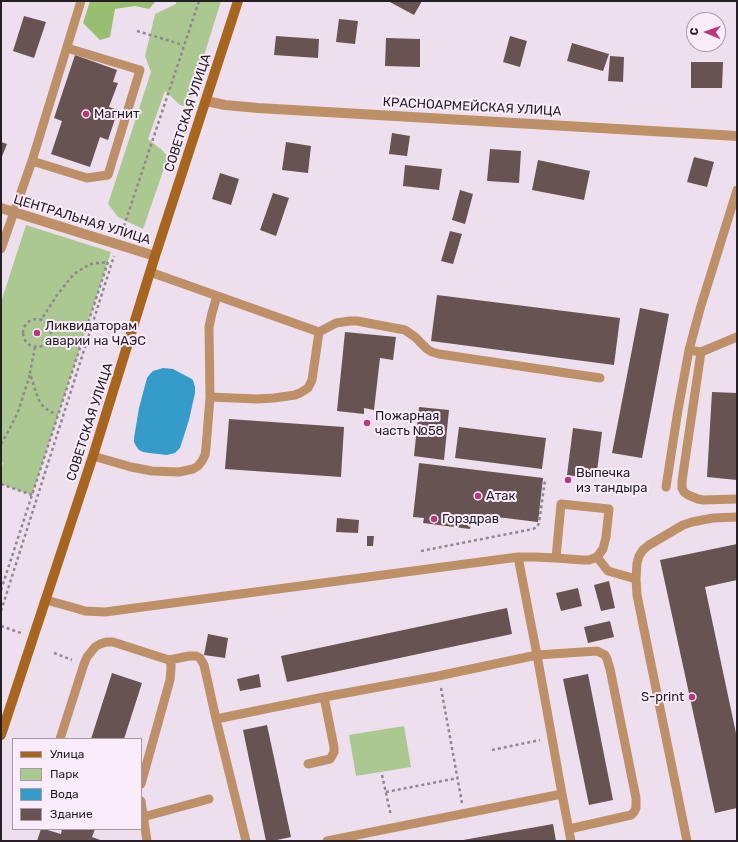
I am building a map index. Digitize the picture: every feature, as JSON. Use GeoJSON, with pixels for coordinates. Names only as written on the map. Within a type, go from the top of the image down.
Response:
{"type":"FeatureCollection","features":[{"type":"Feature","properties":{"kind":"main road","name":"СОВЕТСКАЯ УЛИЦА"},"geometry":{"type":"LineString","coordinates":[[1,735],[93,456],[155,256],[238,1]]}},
{"type":"Feature","properties":{"kind":"street","name":"КРАСНОАРМЕЙСКАЯ УЛИЦА"},"geometry":{"type":"LineString","coordinates":[[206,101],[225,105],[258,108],[737,136]]}},
{"type":"Feature","properties":{"kind":"street","name":"ЦЕНТРАЛЬНАЯ УЛИЦА"},"geometry":{"type":"LineString","coordinates":[[1,208],[155,256]]}},
{"type":"Feature","properties":{"kind":"lane"},"geometry":{"type":"LineString","coordinates":[[1,249],[32,161],[82,1]]}},
{"type":"Feature","properties":{"kind":"lane"},"geometry":{"type":"LineString","coordinates":[[32,161],[87,178],[108,175],[140,70],[67,48]]}},
{"type":"Feature","properties":{"kind":"lane"},"geometry":{"type":"LineString","coordinates":[[666,487],[689,350],[700,309],[737,190]]}},
{"type":"Feature","properties":{"kind":"lane"},"geometry":{"type":"LineString","coordinates":[[150,272],[319,332],[336,323],[357,321],[371,323],[405,330],[415,336],[427,349],[439,354],[600,378]]}},
{"type":"Feature","properties":{"kind":"lane"},"geometry":{"type":"LineString","coordinates":[[93,456],[131,467],[152,471],[179,472],[192,469],[198,466],[202,461],[205,455],[210,397],[209,327],[218,296]]}},
{"type":"Feature","properties":{"kind":"lane"},"geometry":{"type":"LineString","coordinates":[[210,397],[266,399],[295,395],[304,391],[310,385],[312,380],[319,332]]}},
{"type":"Feature","properties":{"kind":"lane"},"geometry":{"type":"LineString","coordinates":[[689,350],[701,352],[737,337]]}},
{"type":"Feature","properties":{"kind":"lane"},"geometry":{"type":"LineString","coordinates":[[701,352],[682,488],[688,496],[698,499],[737,499]]}},
{"type":"Feature","properties":{"kind":"lane"},"geometry":{"type":"LineString","coordinates":[[46,600],[85,611],[116,611],[518,557],[589,560],[597,557],[604,544],[609,509],[561,504],[556,558]]}},
{"type":"Feature","properties":{"kind":"lane"},"geometry":{"type":"LineString","coordinates":[[687,841],[637,595],[637,563],[643,550],[682,525],[713,518],[737,517]]}},
{"type":"Feature","properties":{"kind":"lane"},"geometry":{"type":"LineString","coordinates":[[518,557],[571,841]]}},
{"type":"Feature","properties":{"kind":"lane"},"geometry":{"type":"LineString","coordinates":[[597,557],[608,571],[636,579]]}},
{"type":"Feature","properties":{"kind":"lane"},"geometry":{"type":"LineString","coordinates":[[60,738],[84,664],[87,657],[95,647],[100,644],[106,642],[120,643],[169,660],[189,656],[196,656],[200,658],[204,665],[246,841]]}},
{"type":"Feature","properties":{"kind":"lane"},"geometry":{"type":"LineString","coordinates":[[216,719],[537,656],[597,651],[605,655],[610,669],[636,798],[636,808],[631,815],[568,829]]}},
{"type":"Feature","properties":{"kind":"lane"},"geometry":{"type":"LineString","coordinates":[[142,780],[170,680],[171,664],[169,660]]}},
{"type":"Feature","properties":{"kind":"lane"},"geometry":{"type":"LineString","coordinates":[[308,764],[330,758],[334,752],[324,697]]}},
{"type":"Feature","properties":{"kind":"lane"},"geometry":{"type":"LineString","coordinates":[[327,841],[562,794]]}},
{"type":"Feature","properties":{"kind":"lane"},"geometry":{"type":"LineString","coordinates":[[143,817],[209,798]]}},
{"type":"Feature","properties":{"kind":"lane"},"geometry":{"type":"LineString","coordinates":[[142,809],[147,841]]}},
{"type":"Feature","properties":{"kind":"path"},"geometry":{"type":"LineString","coordinates":[[1,611],[118,244],[199,1]]}},
{"type":"Feature","properties":{"kind":"path"},"geometry":{"type":"LineString","coordinates":[[137,30],[180,44]]}},
{"type":"Feature","properties":{"kind":"path"},"geometry":{"type":"LineString","coordinates":[[1,590],[108,262],[90,264],[74,274],[57,295],[41,320]]}},
{"type":"Feature","properties":{"kind":"path"},"geometry":{"type":"LineString","coordinates":[[32,320],[41,320],[50,328],[50,338],[44,345],[35,347],[27,342],[24,330],[32,320]]}},
{"type":"Feature","properties":{"kind":"path"},"geometry":{"type":"LineString","coordinates":[[50,338],[80,347]]}},
{"type":"Feature","properties":{"kind":"path"},"geometry":{"type":"LineString","coordinates":[[1,444],[10,430],[18,412],[30,373],[35,347]]}},
{"type":"Feature","properties":{"kind":"path"},"geometry":{"type":"LineString","coordinates":[[30,373],[40,402],[46,409],[57,415]]}},
{"type":"Feature","properties":{"kind":"path"},"geometry":{"type":"LineString","coordinates":[[421,551],[525,531],[537,527],[540,522],[545,480]]}},
{"type":"Feature","properties":{"kind":"path"},"geometry":{"type":"LineString","coordinates":[[1,484],[32,494]]}},
{"type":"Feature","properties":{"kind":"path"},"geometry":{"type":"LineString","coordinates":[[1,626],[20,633]]}},
{"type":"Feature","properties":{"kind":"path"},"geometry":{"type":"LineString","coordinates":[[54,653],[84,664]]}},
{"type":"Feature","properties":{"kind":"path"},"geometry":{"type":"LineString","coordinates":[[438,676],[464,813]]}},
{"type":"Feature","properties":{"kind":"path"},"geometry":{"type":"LineString","coordinates":[[492,750],[552,738]]}},
{"type":"Feature","properties":{"kind":"path"},"geometry":{"type":"LineString","coordinates":[[382,775],[393,828]]}},
{"type":"Feature","properties":{"kind":"path"},"geometry":{"type":"LineString","coordinates":[[386,792],[458,778]]}},
{"type":"Feature","properties":{"kind":"green space"},"geometry":{"type":"Polygon","coordinates":[[[90,1],[156,1],[149,9],[135,6],[115,9],[110,37],[100,40],[83,23],[90,1]]]}},
{"type":"Feature","properties":{"kind":"green space"},"geometry":{"type":"Polygon","coordinates":[[[176,1],[221,1],[188,107],[180,105],[165,91],[148,139],[168,157],[143,229],[118,217],[108,204],[151,72],[145,56],[155,14],[176,4],[176,1]]]}},
{"type":"Feature","properties":{"kind":"green space"},"geometry":{"type":"Polygon","coordinates":[[[26,225],[111,252],[32,495],[1,484],[1,470],[3,463],[1,462],[1,302],[26,225]]]}},
{"type":"Feature","properties":{"kind":"green space"},"geometry":{"type":"Polygon","coordinates":[[[404,726],[411,767],[356,776],[349,735],[404,726]]]}},
{"type":"Feature","properties":{"kind":"water"},"geometry":{"type":"Polygon","coordinates":[[[163,368],[173,369],[190,378],[193,380],[195,387],[189,420],[180,448],[175,453],[167,455],[143,452],[139,450],[134,442],[139,408],[147,378],[153,371],[163,368]]]}},
{"type":"Feature","properties":{"kind":"building"},"geometry":{"type":"Polygon","coordinates":[[[388,1],[422,1],[414,15],[388,1]]]}},
{"type":"Feature","properties":{"kind":"building"},"geometry":{"type":"Polygon","coordinates":[[[24,16],[46,22],[34,58],[13,51],[24,16]]]}},
{"type":"Feature","properties":{"kind":"building"},"geometry":{"type":"Polygon","coordinates":[[[339,19],[358,21],[355,44],[336,42],[339,19]]]}},
{"type":"Feature","properties":{"kind":"building"},"geometry":{"type":"Polygon","coordinates":[[[276,36],[319,39],[318,58],[274,55],[276,36]]]}},
{"type":"Feature","properties":{"kind":"building"},"geometry":{"type":"Polygon","coordinates":[[[510,36],[527,41],[520,67],[503,62],[510,36]]]}},
{"type":"Feature","properties":{"kind":"building"},"geometry":{"type":"Polygon","coordinates":[[[386,38],[420,39],[420,67],[385,66],[386,38]]]}},
{"type":"Feature","properties":{"kind":"building"},"geometry":{"type":"Polygon","coordinates":[[[572,43],[609,54],[603,71],[567,61],[572,43]]]}},
{"type":"Feature","properties":{"kind":"building","name":"Магнит"},"geometry":{"type":"Polygon","coordinates":[[[75,55],[117,70],[113,82],[118,83],[109,107],[118,110],[108,140],[100,137],[90,167],[51,154],[62,121],[54,118],[75,55]]]}},
{"type":"Feature","properties":{"kind":"building"},"geometry":{"type":"Polygon","coordinates":[[[610,56],[624,57],[623,82],[608,81],[610,56]]]}},
{"type":"Feature","properties":{"kind":"building"},"geometry":{"type":"Polygon","coordinates":[[[691,62],[723,62],[722,88],[691,88],[691,62]]]}},
{"type":"Feature","properties":{"kind":"building"},"geometry":{"type":"Polygon","coordinates":[[[392,133],[410,136],[407,156],[389,154],[392,133]]]}},
{"type":"Feature","properties":{"kind":"building"},"geometry":{"type":"Polygon","coordinates":[[[1,142],[7,144],[1,159],[1,142]]]}},
{"type":"Feature","properties":{"kind":"building"},"geometry":{"type":"Polygon","coordinates":[[[286,142],[311,146],[308,173],[282,170],[286,142]]]}},
{"type":"Feature","properties":{"kind":"building"},"geometry":{"type":"Polygon","coordinates":[[[490,149],[521,151],[519,183],[487,181],[490,149]]]}},
{"type":"Feature","properties":{"kind":"building"},"geometry":{"type":"Polygon","coordinates":[[[694,157],[714,162],[707,187],[687,182],[694,157]]]}},
{"type":"Feature","properties":{"kind":"building"},"geometry":{"type":"Polygon","coordinates":[[[538,160],[590,171],[584,200],[532,190],[538,160]]]}},
{"type":"Feature","properties":{"kind":"building"},"geometry":{"type":"Polygon","coordinates":[[[405,165],[442,169],[439,190],[403,186],[405,165]]]}},
{"type":"Feature","properties":{"kind":"building"},"geometry":{"type":"Polygon","coordinates":[[[220,173],[239,179],[231,205],[212,199],[220,173]]]}},
{"type":"Feature","properties":{"kind":"building"},"geometry":{"type":"Polygon","coordinates":[[[460,190],[473,194],[465,224],[452,220],[460,190]]]}},
{"type":"Feature","properties":{"kind":"building"},"geometry":{"type":"Polygon","coordinates":[[[273,193],[289,198],[276,236],[260,230],[273,193]]]}},
{"type":"Feature","properties":{"kind":"building"},"geometry":{"type":"Polygon","coordinates":[[[450,231],[462,234],[453,264],[441,261],[450,231]]]}},
{"type":"Feature","properties":{"kind":"building"},"geometry":{"type":"Polygon","coordinates":[[[437,295],[620,318],[614,365],[431,341],[437,295]]]}},
{"type":"Feature","properties":{"kind":"building"},"geometry":{"type":"Polygon","coordinates":[[[640,308],[669,314],[642,458],[612,453],[640,308]]]}},
{"type":"Feature","properties":{"kind":"building"},"geometry":{"type":"Polygon","coordinates":[[[345,332],[396,337],[393,360],[380,358],[374,410],[364,408],[364,414],[337,411],[345,332]]]}},
{"type":"Feature","properties":{"kind":"building"},"geometry":{"type":"Polygon","coordinates":[[[712,392],[737,393],[737,480],[707,477],[712,392]]]}},
{"type":"Feature","properties":{"kind":"building"},"geometry":{"type":"Polygon","coordinates":[[[419,407],[449,410],[444,460],[414,456],[419,407]]]}},
{"type":"Feature","properties":{"kind":"building"},"geometry":{"type":"Polygon","coordinates":[[[229,419],[344,427],[341,477],[225,469],[229,419]]]}},
{"type":"Feature","properties":{"kind":"building"},"geometry":{"type":"Polygon","coordinates":[[[459,427],[546,438],[542,469],[455,458],[459,427]]]}},
{"type":"Feature","properties":{"kind":"building"},"geometry":{"type":"Polygon","coordinates":[[[573,428],[602,432],[596,479],[567,475],[573,428]]]}},
{"type":"Feature","properties":{"kind":"building","name":"Атак"},"geometry":{"type":"Polygon","coordinates":[[[419,463],[543,478],[538,522],[472,514],[470,529],[423,523],[424,518],[413,517],[419,463]]]}},
{"type":"Feature","properties":{"kind":"building"},"geometry":{"type":"Polygon","coordinates":[[[337,518],[359,520],[358,533],[336,532],[337,518]]]}},
{"type":"Feature","properties":{"kind":"building"},"geometry":{"type":"Polygon","coordinates":[[[367,536],[374,536],[373,546],[367,546],[367,536]]]}},
{"type":"Feature","properties":{"kind":"building"},"geometry":{"type":"Polygon","coordinates":[[[737,544],[737,580],[705,587],[737,738],[737,808],[715,813],[660,560],[737,544]]]}},
{"type":"Feature","properties":{"kind":"building"},"geometry":{"type":"Polygon","coordinates":[[[609,581],[615,608],[601,611],[594,585],[609,581]]]}},
{"type":"Feature","properties":{"kind":"building"},"geometry":{"type":"Polygon","coordinates":[[[578,588],[582,606],[561,611],[556,593],[578,588]]]}},
{"type":"Feature","properties":{"kind":"building"},"geometry":{"type":"Polygon","coordinates":[[[507,608],[512,634],[287,682],[281,656],[507,608]]]}},
{"type":"Feature","properties":{"kind":"building"},"geometry":{"type":"Polygon","coordinates":[[[610,621],[614,637],[588,643],[584,627],[610,621]]]}},
{"type":"Feature","properties":{"kind":"building"},"geometry":{"type":"Polygon","coordinates":[[[208,634],[228,638],[225,658],[204,655],[208,634]]]}},
{"type":"Feature","properties":{"kind":"building"},"geometry":{"type":"Polygon","coordinates":[[[112,673],[142,683],[124,738],[91,738],[112,673]]]}},
{"type":"Feature","properties":{"kind":"building"},"geometry":{"type":"Polygon","coordinates":[[[259,674],[261,687],[240,691],[237,679],[259,674]]]}},
{"type":"Feature","properties":{"kind":"building"},"geometry":{"type":"Polygon","coordinates":[[[588,674],[613,800],[589,805],[563,679],[588,674]]]}},
{"type":"Feature","properties":{"kind":"building"},"geometry":{"type":"Polygon","coordinates":[[[267,725],[291,837],[272,841],[266,841],[243,730],[267,725]]]}},
{"type":"Feature","properties":{"kind":"building"},"geometry":{"type":"Polygon","coordinates":[[[553,824],[556,841],[463,841],[463,840],[553,824]]]}},
{"type":"Feature","properties":{"kind":"building"},"geometry":{"type":"Polygon","coordinates":[[[41,830],[47,830],[61,834],[62,830],[95,830],[92,837],[103,841],[37,841],[41,830]]]}},
{"type":"Feature","properties":{"kind":"place","name":"Магнит"},"geometry":{"type":"Point","coordinates":[86,114]}},
{"type":"Feature","properties":{"kind":"place","name":"Ликвидаторам аварии на ЧАЭС"},"geometry":{"type":"Point","coordinates":[37,333]}},
{"type":"Feature","properties":{"kind":"place","name":"Пожарная часть №58"},"geometry":{"type":"Point","coordinates":[367,423]}},
{"type":"Feature","properties":{"kind":"place","name":"Выпечка из тандыра"},"geometry":{"type":"Point","coordinates":[568,480]}},
{"type":"Feature","properties":{"kind":"place","name":"Атак"},"geometry":{"type":"Point","coordinates":[478,496]}},
{"type":"Feature","properties":{"kind":"place","name":"Горздрав"},"geometry":{"type":"Point","coordinates":[434,519]}},
{"type":"Feature","properties":{"kind":"place","name":"S-print"},"geometry":{"type":"Point","coordinates":[692,697]}}]}
